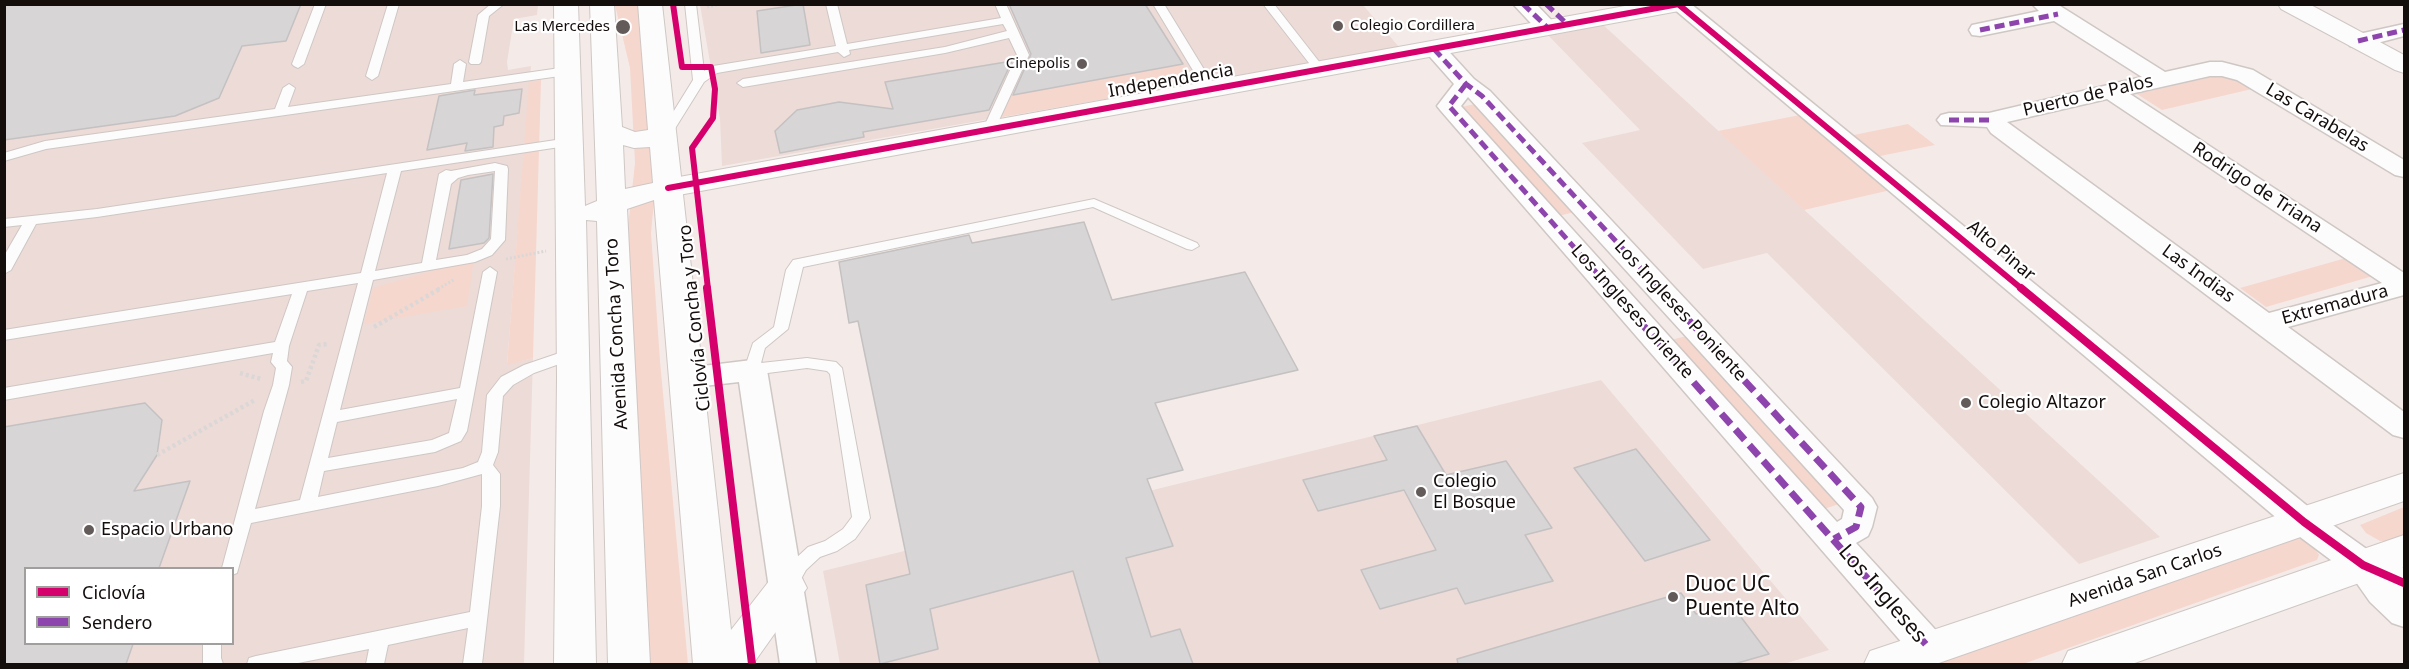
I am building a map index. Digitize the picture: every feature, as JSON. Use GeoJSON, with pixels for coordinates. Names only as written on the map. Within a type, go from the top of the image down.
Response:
{"type":"FeatureCollection","features":[{"type":"Feature","properties":{"kind":"main road"},"geometry":{"type":"LineString","coordinates":[[566,4],[574,353],[575,664]]}},
{"type":"Feature","properties":{"kind":"main road","name":"Avenida Concha y Toro"},"geometry":{"type":"LineString","coordinates":[[602,4],[621,399],[629,664]]}},
{"type":"Feature","properties":{"kind":"main road"},"geometry":{"type":"LineString","coordinates":[[650,4],[714,664]]}},
{"type":"Feature","properties":{"kind":"main road"},"geometry":{"type":"LineString","coordinates":[[2290,4],[2404,65]]}},
{"type":"Feature","properties":{"kind":"main road","name":"Independencia"},"geometry":{"type":"LineString","coordinates":[[570,228],[612,204],[668,188],[1434,49],[1554,19],[1678,5]]}},
{"type":"Feature","properties":{"kind":"main road"},"geometry":{"type":"LineString","coordinates":[[608,132],[634,140],[663,137]]}},
{"type":"Feature","properties":{"kind":"main road"},"geometry":{"type":"LineString","coordinates":[[576,531],[621,399]]}},
{"type":"Feature","properties":{"kind":"main road","name":"Avenida San Carlos"},"geometry":{"type":"LineString","coordinates":[[1901,660],[2404,487]]}},
{"type":"Feature","properties":{"kind":"main road"},"geometry":{"type":"LineString","coordinates":[[2083,664],[2404,551]]}},
{"type":"Feature","properties":{"kind":"main road"},"geometry":{"type":"LineString","coordinates":[[729,664],[787,588]]}},
{"type":"Feature","properties":{"kind":"street"},"geometry":{"type":"LineString","coordinates":[[1523,4],[1554,19]]}},
{"type":"Feature","properties":{"kind":"street","name":"Alto Pinar"},"geometry":{"type":"LineString","coordinates":[[1678,5],[2304,522],[2363,566]]}},
{"type":"Feature","properties":{"kind":"street"},"geometry":{"type":"LineString","coordinates":[[1980,30],[2050,9],[2162,80]]}},
{"type":"Feature","properties":{"kind":"street"},"geometry":{"type":"LineString","coordinates":[[2358,40],[2404,30]]}},
{"type":"Feature","properties":{"kind":"street"},"geometry":{"type":"LineString","coordinates":[[1434,49],[1466,84]]}},
{"type":"Feature","properties":{"kind":"street","name":"Puerto de Palos"},"geometry":{"type":"LineString","coordinates":[[1949,120],[1994,120],[2000,116],[2210,69],[2229,70]]}},
{"type":"Feature","properties":{"kind":"street","name":"Las Carabelas"},"geometry":{"type":"LineString","coordinates":[[2229,70],[2251,79],[2404,170]]}},
{"type":"Feature","properties":{"kind":"street","name":"Los Ingleses Oriente"},"geometry":{"type":"LineString","coordinates":[[1466,84],[1449,106],[1834,539]]}},
{"type":"Feature","properties":{"kind":"street","name":"Los Ingleses Poniente"},"geometry":{"type":"LineString","coordinates":[[1466,84],[1482,96],[1861,507],[1856,527],[1834,539]]}},
{"type":"Feature","properties":{"kind":"street","name":"Rodrigo de Triana"},"geometry":{"type":"LineString","coordinates":[[2110,91],[2404,285]]}},
{"type":"Feature","properties":{"kind":"street","name":"Las Indias"},"geometry":{"type":"LineString","coordinates":[[1994,120],[1999,128],[2404,427]]}},
{"type":"Feature","properties":{"kind":"street","name":"Extremadura"},"geometry":{"type":"LineString","coordinates":[[2265,324],[2404,285]]}},
{"type":"Feature","properties":{"kind":"street"},"geometry":{"type":"LineString","coordinates":[[686,378],[752,370],[798,664]]}},
{"type":"Feature","properties":{"kind":"street","name":"Los Ingleses"},"geometry":{"type":"LineString","coordinates":[[1834,539],[1901,660]]}},
{"type":"Feature","properties":{"kind":"street"},"geometry":{"type":"LineString","coordinates":[[2363,566],[2404,583]]}},
{"type":"Feature","properties":{"kind":"street"},"geometry":{"type":"LineString","coordinates":[[2363,566],[2382,592],[2404,613]]}},
{"type":"Feature","properties":{"kind":"lane"},"geometry":{"type":"LineString","coordinates":[[298,64],[321,4]]}},
{"type":"Feature","properties":{"kind":"lane"},"geometry":{"type":"LineString","coordinates":[[372,76],[394,4]]}},
{"type":"Feature","properties":{"kind":"lane"},"geometry":{"type":"LineString","coordinates":[[475,62],[484,15],[499,4]]}},
{"type":"Feature","properties":{"kind":"lane"},"geometry":{"type":"LineString","coordinates":[[690,4],[699,80]]}},
{"type":"Feature","properties":{"kind":"lane"},"geometry":{"type":"LineString","coordinates":[[831,4],[846,66]]}},
{"type":"Feature","properties":{"kind":"lane"},"geometry":{"type":"LineString","coordinates":[[989,129],[1023,55],[1000,4]]}},
{"type":"Feature","properties":{"kind":"lane"},"geometry":{"type":"LineString","coordinates":[[1158,4],[1210,89]]}},
{"type":"Feature","properties":{"kind":"lane"},"geometry":{"type":"LineString","coordinates":[[1268,4],[1320,69]]}},
{"type":"Feature","properties":{"kind":"lane"},"geometry":{"type":"LineString","coordinates":[[663,137],[699,80],[713,70],[1008,20]]}},
{"type":"Feature","properties":{"kind":"lane"},"geometry":{"type":"LineString","coordinates":[[743,83],[945,50],[1014,33]]}},
{"type":"Feature","properties":{"kind":"lane"},"geometry":{"type":"LineString","coordinates":[[456,87],[460,64]]}},
{"type":"Feature","properties":{"kind":"lane"},"geometry":{"type":"LineString","coordinates":[[4,157],[45,145],[567,71]]}},
{"type":"Feature","properties":{"kind":"lane"},"geometry":{"type":"LineString","coordinates":[[280,112],[289,88]]}},
{"type":"Feature","properties":{"kind":"lane"},"geometry":{"type":"LineString","coordinates":[[4,223],[32,221],[395,169],[569,142]]}},
{"type":"Feature","properties":{"kind":"lane"},"geometry":{"type":"LineString","coordinates":[[428,266],[449,161]]}},
{"type":"Feature","properties":{"kind":"lane"},"geometry":{"type":"LineString","coordinates":[[4,335],[366,277],[478,256],[492,249],[498,240],[502,169],[495,166],[466,171],[453,175],[444,183]]}},
{"type":"Feature","properties":{"kind":"lane"},"geometry":{"type":"LineString","coordinates":[[307,505],[395,169]]}},
{"type":"Feature","properties":{"kind":"lane"},"geometry":{"type":"LineString","coordinates":[[787,588],[800,565],[814,552],[849,534],[861,518],[837,372],[831,366],[807,363],[752,370],[758,347],[763,340],[781,329],[793,270],[798,263],[1094,203],[1192,246]]}},
{"type":"Feature","properties":{"kind":"lane"},"geometry":{"type":"LineString","coordinates":[[4,270],[32,221]]}},
{"type":"Feature","properties":{"kind":"lane"},"geometry":{"type":"LineString","coordinates":[[4,243],[22,240]]}},
{"type":"Feature","properties":{"kind":"lane"},"geometry":{"type":"LineString","coordinates":[[317,466],[435,446],[449,441],[459,431],[490,272]]}},
{"type":"Feature","properties":{"kind":"lane"},"geometry":{"type":"LineString","coordinates":[[231,567],[284,367],[279,362],[281,346],[301,288]]}},
{"type":"Feature","properties":{"kind":"lane"},"geometry":{"type":"LineString","coordinates":[[4,394],[281,346]]}},
{"type":"Feature","properties":{"kind":"lane"},"geometry":{"type":"LineString","coordinates":[[246,517],[466,474],[484,466],[489,459],[495,395],[498,388],[529,369],[574,353]]}},
{"type":"Feature","properties":{"kind":"lane"},"geometry":{"type":"LineString","coordinates":[[331,417],[467,392]]}},
{"type":"Feature","properties":{"kind":"lane"},"geometry":{"type":"LineString","coordinates":[[473,664],[491,506],[492,474],[484,466]]}},
{"type":"Feature","properties":{"kind":"lane"},"geometry":{"type":"LineString","coordinates":[[256,664],[479,618]]}},
{"type":"Feature","properties":{"kind":"lane"},"geometry":{"type":"LineString","coordinates":[[375,664],[380,640]]}},
{"type":"Feature","properties":{"kind":"lane"},"geometry":{"type":"LineString","coordinates":[[212,645],[211,662],[214,664]]}},
{"type":"Feature","properties":{"kind":"shaded area"},"geometry":{"type":"Polygon","coordinates":[[[4,5],[538,5],[537,15],[514,19],[507,62],[508,70],[531,66],[507,364],[533,358],[524,664],[5,664],[4,5]]]}},
{"type":"Feature","properties":{"kind":"shaded area"},"geometry":{"type":"Polygon","coordinates":[[[615,5],[640,5],[656,179],[651,233],[660,361],[688,664],[648,664],[628,227],[635,163],[630,68],[615,5]]]}},
{"type":"Feature","properties":{"kind":"shaded area"},"geometry":{"type":"Polygon","coordinates":[[[700,5],[1363,5],[1399,47],[722,166],[720,119],[700,5]]]}},
{"type":"Feature","properties":{"kind":"shaded area","name":"Colegio Altazor"},"geometry":{"type":"Polygon","coordinates":[[[1600,22],[2160,537],[2079,564],[1767,253],[1703,269],[1582,143],[1640,130],[1545,32],[1600,22]]]}},
{"type":"Feature","properties":{"kind":"shaded area"},"geometry":{"type":"Polygon","coordinates":[[[1183,64],[1195,83],[1002,117],[1011,95],[1183,64]]]}},
{"type":"Feature","properties":{"kind":"shaded area"},"geometry":{"type":"Polygon","coordinates":[[[2225,74],[2252,89],[2162,110],[2137,94],[2225,74]]]}},
{"type":"Feature","properties":{"kind":"shaded area"},"geometry":{"type":"Polygon","coordinates":[[[541,80],[533,358],[507,365],[529,81],[541,80]]]}},
{"type":"Feature","properties":{"kind":"shaded area"},"geometry":{"type":"Polygon","coordinates":[[[1480,103],[1579,211],[1558,216],[1461,107],[1480,103]]]}},
{"type":"Feature","properties":{"kind":"shaded area"},"geometry":{"type":"Polygon","coordinates":[[[1805,114],[1834,139],[1908,124],[1935,145],[1860,160],[1895,189],[1804,210],[1718,131],[1805,114]]]}},
{"type":"Feature","properties":{"kind":"shaded area"},"geometry":{"type":"Polygon","coordinates":[[[2346,258],[2373,276],[2266,307],[2240,288],[2346,258]]]}},
{"type":"Feature","properties":{"kind":"shaded area"},"geometry":{"type":"Polygon","coordinates":[[[474,259],[467,306],[364,324],[373,288],[474,259]]]}},
{"type":"Feature","properties":{"kind":"shaded area"},"geometry":{"type":"Polygon","coordinates":[[[1690,335],[1842,503],[1818,511],[1667,341],[1690,335]]]}},
{"type":"Feature","properties":{"kind":"shaded area","name":"Colegio El Bosque"},"geometry":{"type":"Polygon","coordinates":[[[1601,380],[1829,650],[1784,664],[840,664],[823,571],[1601,380]]]}},
{"type":"Feature","properties":{"kind":"shaded area"},"geometry":{"type":"Polygon","coordinates":[[[2404,507],[2404,537],[2392,541],[2380,541],[2366,533],[2360,525],[2404,507]]]}},
{"type":"Feature","properties":{"kind":"shaded area"},"geometry":{"type":"Polygon","coordinates":[[[2292,537],[2306,540],[2313,546],[2319,555],[2317,560],[2023,664],[1929,664],[2292,537]]]}},
{"type":"Feature","properties":{"kind":"building"},"geometry":{"type":"Polygon","coordinates":[[[4,4],[301,4],[286,41],[242,46],[219,98],[175,116],[4,140],[4,4]]]}},
{"type":"Feature","properties":{"kind":"building"},"geometry":{"type":"Polygon","coordinates":[[[803,4],[810,45],[761,53],[757,11],[803,4]]]}},
{"type":"Feature","properties":{"kind":"building"},"geometry":{"type":"Polygon","coordinates":[[[1009,4],[1145,4],[1183,64],[1013,95],[1031,54],[1009,4]]]}},
{"type":"Feature","properties":{"kind":"building"},"geometry":{"type":"Polygon","coordinates":[[[1012,61],[989,110],[863,132],[864,137],[780,153],[775,131],[797,110],[839,102],[893,109],[885,82],[1012,61]]]}},
{"type":"Feature","properties":{"kind":"building"},"geometry":{"type":"Polygon","coordinates":[[[522,89],[519,113],[504,116],[503,125],[494,127],[493,147],[465,151],[467,143],[427,150],[439,96],[475,90],[474,95],[522,89]]]}},
{"type":"Feature","properties":{"kind":"building"},"geometry":{"type":"Polygon","coordinates":[[[493,174],[489,238],[484,243],[449,249],[461,180],[493,174]]]}},
{"type":"Feature","properties":{"kind":"building"},"geometry":{"type":"Polygon","coordinates":[[[1084,222],[1112,300],[1245,272],[1298,370],[1155,403],[1183,470],[1147,479],[1173,546],[1126,558],[1151,637],[1180,629],[1193,664],[1100,664],[1073,571],[930,609],[938,649],[880,664],[866,585],[910,574],[858,321],[849,323],[839,262],[969,235],[972,243],[1084,222]]]}},
{"type":"Feature","properties":{"kind":"building","name":"Espacio Urbano"},"geometry":{"type":"Polygon","coordinates":[[[145,403],[162,420],[157,455],[134,491],[190,481],[159,567],[24,567],[24,645],[133,645],[126,664],[4,664],[4,427],[145,403]]]}},
{"type":"Feature","properties":{"kind":"building"},"geometry":{"type":"Polygon","coordinates":[[[1417,426],[1446,475],[1506,461],[1552,528],[1525,535],[1553,581],[1465,604],[1457,588],[1380,609],[1361,570],[1436,550],[1404,490],[1318,511],[1303,480],[1387,460],[1374,436],[1417,426]]]}},
{"type":"Feature","properties":{"kind":"building"},"geometry":{"type":"Polygon","coordinates":[[[1636,449],[1710,540],[1645,561],[1574,468],[1636,449]]]}},
{"type":"Feature","properties":{"kind":"building"},"geometry":{"type":"Polygon","coordinates":[[[1681,593],[1696,614],[1731,604],[1769,654],[1734,664],[1458,664],[1457,659],[1681,593]]]}},
{"type":"Feature","properties":{"kind":"marked path"},"geometry":{"type":"LineString","coordinates":[[1523,4],[1548,28]]}},
{"type":"Feature","properties":{"kind":"marked path"},"geometry":{"type":"LineString","coordinates":[[1546,4],[1568,25]]}},
{"type":"Feature","properties":{"kind":"marked path"},"geometry":{"type":"LineString","coordinates":[[1980,30],[2058,14]]}},
{"type":"Feature","properties":{"kind":"marked path"},"geometry":{"type":"LineString","coordinates":[[2358,41],[2404,30]]}},
{"type":"Feature","properties":{"kind":"marked path"},"geometry":{"type":"LineString","coordinates":[[1434,49],[1466,84],[1482,96],[1861,507],[1856,527],[1834,539]]}},
{"type":"Feature","properties":{"kind":"marked path"},"geometry":{"type":"LineString","coordinates":[[1466,84],[1449,106],[1930,649]]}},
{"type":"Feature","properties":{"kind":"marked path"},"geometry":{"type":"LineString","coordinates":[[1949,120],[1994,120]]}},
{"type":"Feature","properties":{"kind":"cycle path","name":"Ciclovía Concha y Toro"},"geometry":{"type":"LineString","coordinates":[[673,4],[682,67],[688,69],[711,67],[715,89],[713,118],[692,148],[752,664]]}},
{"type":"Feature","properties":{"kind":"cycle path"},"geometry":{"type":"LineString","coordinates":[[1678,4],[2304,522],[2363,565],[2404,583]]}},
{"type":"Feature","properties":{"kind":"cycle path"},"geometry":{"type":"LineString","coordinates":[[668,188],[1679,4]]}},
{"type":"Feature","properties":{"kind":"place","name":"Colegio Cordillera"},"geometry":{"type":"Point","coordinates":[1338,26]}},
{"type":"Feature","properties":{"kind":"place","name":"Las Mercedes"},"geometry":{"type":"Point","coordinates":[623,27]}},
{"type":"Feature","properties":{"kind":"place","name":"Cinepolis"},"geometry":{"type":"Point","coordinates":[1082,64]}},
{"type":"Feature","properties":{"kind":"place","name":"Colegio Altazor"},"geometry":{"type":"Point","coordinates":[1966,403]}},
{"type":"Feature","properties":{"kind":"place","name":"Colegio El Bosque"},"geometry":{"type":"Point","coordinates":[1421,492]}},
{"type":"Feature","properties":{"kind":"place","name":"Espacio Urbano"},"geometry":{"type":"Point","coordinates":[89,530]}},
{"type":"Feature","properties":{"kind":"place","name":"Duoc UC Puente Alto"},"geometry":{"type":"Point","coordinates":[1673,597]}}]}
